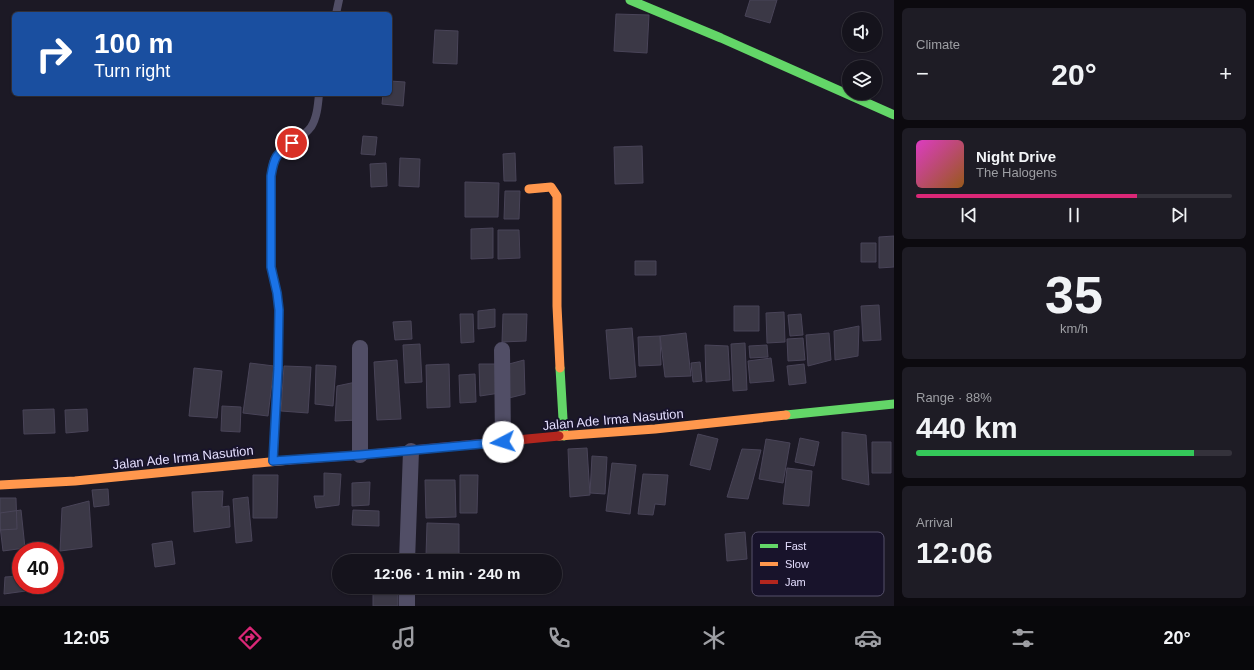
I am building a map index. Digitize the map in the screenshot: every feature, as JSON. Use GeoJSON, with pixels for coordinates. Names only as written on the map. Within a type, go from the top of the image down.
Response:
{"type":"FeatureCollection","features":[{"type":"Feature","properties":{"kind":"street"},"geometry":{"type":"LineString","coordinates":[[630,0],[721,38],[894,115]]}},
{"type":"Feature","properties":{"kind":"street"},"geometry":{"type":"LineString","coordinates":[[529,189],[551,187],[557,196],[557,306],[564,436]]}},
{"type":"Feature","properties":{"kind":"street"},"geometry":{"type":"LineString","coordinates":[[360,348],[360,455]]}},
{"type":"Feature","properties":{"kind":"street"},"geometry":{"type":"LineString","coordinates":[[502,350],[503,442]]}},
{"type":"Feature","properties":{"kind":"street","name":"Jalan Ade Irma Nasution"},"geometry":{"type":"LineString","coordinates":[[0,485],[75,481],[273,461],[410,451],[564,436],[717,424],[894,404]]}},
{"type":"Feature","properties":{"kind":"street"},"geometry":{"type":"LineString","coordinates":[[407,554],[410,451]]}},
{"type":"Feature","properties":{"kind":"street"},"geometry":{"type":"LineString","coordinates":[[407,594],[407,606]]}},
{"type":"Feature","properties":{"kind":"lane"},"geometry":{"type":"LineString","coordinates":[[336,12],[339,0]]}},
{"type":"Feature","properties":{"kind":"lane"},"geometry":{"type":"LineString","coordinates":[[273,461],[278,368],[279,310],[271,267],[271,176],[273,162],[279,152],[303,135],[311,126],[316,114],[319,96]]}},
{"type":"Feature","properties":{"kind":"building"},"geometry":{"type":"Polygon","coordinates":[[[750,0],[777,0],[770,23],[745,16],[750,0]]]}},
{"type":"Feature","properties":{"kind":"building"},"geometry":{"type":"Polygon","coordinates":[[[616,14],[649,15],[647,53],[614,51],[616,14]]]}},
{"type":"Feature","properties":{"kind":"building"},"geometry":{"type":"Polygon","coordinates":[[[435,30],[458,31],[457,64],[433,63],[435,30]]]}},
{"type":"Feature","properties":{"kind":"building"},"geometry":{"type":"Polygon","coordinates":[[[392,81],[405,82],[403,106],[382,104],[383,96],[392,96],[392,81]]]}},
{"type":"Feature","properties":{"kind":"building"},"geometry":{"type":"Polygon","coordinates":[[[363,136],[377,137],[375,155],[361,154],[363,136]]]}},
{"type":"Feature","properties":{"kind":"building"},"geometry":{"type":"Polygon","coordinates":[[[642,146],[643,183],[615,184],[614,147],[642,146]]]}},
{"type":"Feature","properties":{"kind":"building"},"geometry":{"type":"Polygon","coordinates":[[[515,153],[516,181],[504,181],[503,154],[515,153]]]}},
{"type":"Feature","properties":{"kind":"building"},"geometry":{"type":"Polygon","coordinates":[[[400,158],[420,159],[419,187],[399,186],[400,158]]]}},
{"type":"Feature","properties":{"kind":"building"},"geometry":{"type":"Polygon","coordinates":[[[386,163],[387,186],[371,187],[370,164],[386,163]]]}},
{"type":"Feature","properties":{"kind":"building"},"geometry":{"type":"Polygon","coordinates":[[[465,182],[499,183],[498,217],[465,217],[465,182]]]}},
{"type":"Feature","properties":{"kind":"building"},"geometry":{"type":"Polygon","coordinates":[[[505,191],[520,191],[519,219],[504,219],[505,191]]]}},
{"type":"Feature","properties":{"kind":"building"},"geometry":{"type":"Polygon","coordinates":[[[493,228],[493,258],[471,259],[471,229],[493,228]]]}},
{"type":"Feature","properties":{"kind":"building"},"geometry":{"type":"Polygon","coordinates":[[[498,230],[519,230],[520,258],[498,259],[498,230]]]}},
{"type":"Feature","properties":{"kind":"building"},"geometry":{"type":"Polygon","coordinates":[[[894,236],[894,267],[879,268],[879,237],[894,236]]]}},
{"type":"Feature","properties":{"kind":"building"},"geometry":{"type":"Polygon","coordinates":[[[861,243],[876,243],[876,262],[861,262],[861,243]]]}},
{"type":"Feature","properties":{"kind":"building"},"geometry":{"type":"Polygon","coordinates":[[[635,261],[656,261],[656,275],[635,275],[635,261]]]}},
{"type":"Feature","properties":{"kind":"building"},"geometry":{"type":"Polygon","coordinates":[[[879,305],[881,340],[863,341],[861,306],[879,305]]]}},
{"type":"Feature","properties":{"kind":"building"},"geometry":{"type":"Polygon","coordinates":[[[734,306],[759,306],[759,331],[734,331],[734,306]]]}},
{"type":"Feature","properties":{"kind":"building"},"geometry":{"type":"Polygon","coordinates":[[[495,309],[495,327],[478,329],[478,311],[495,309]]]}},
{"type":"Feature","properties":{"kind":"building"},"geometry":{"type":"Polygon","coordinates":[[[784,312],[785,342],[767,343],[766,313],[784,312]]]}},
{"type":"Feature","properties":{"kind":"building"},"geometry":{"type":"Polygon","coordinates":[[[460,314],[473,314],[474,342],[461,343],[460,314]]]}},
{"type":"Feature","properties":{"kind":"building"},"geometry":{"type":"Polygon","coordinates":[[[503,314],[527,314],[526,341],[502,342],[503,314]]]}},
{"type":"Feature","properties":{"kind":"building"},"geometry":{"type":"Polygon","coordinates":[[[801,314],[803,335],[790,336],[788,315],[801,314]]]}},
{"type":"Feature","properties":{"kind":"building"},"geometry":{"type":"Polygon","coordinates":[[[411,321],[412,339],[395,340],[393,322],[411,321]]]}},
{"type":"Feature","properties":{"kind":"building"},"geometry":{"type":"Polygon","coordinates":[[[859,326],[858,356],[835,360],[834,331],[859,326]]]}},
{"type":"Feature","properties":{"kind":"building"},"geometry":{"type":"Polygon","coordinates":[[[632,328],[636,377],[610,379],[606,330],[632,328]]]}},
{"type":"Feature","properties":{"kind":"building"},"geometry":{"type":"Polygon","coordinates":[[[686,333],[691,376],[665,377],[660,336],[686,333]]]}},
{"type":"Feature","properties":{"kind":"building"},"geometry":{"type":"Polygon","coordinates":[[[829,333],[831,360],[808,366],[806,335],[829,333]]]}},
{"type":"Feature","properties":{"kind":"building"},"geometry":{"type":"Polygon","coordinates":[[[660,336],[661,365],[639,366],[638,337],[660,336]]]}},
{"type":"Feature","properties":{"kind":"building"},"geometry":{"type":"Polygon","coordinates":[[[803,338],[805,360],[788,361],[787,339],[803,338]]]}},
{"type":"Feature","properties":{"kind":"building"},"geometry":{"type":"Polygon","coordinates":[[[745,343],[747,390],[733,391],[731,344],[745,343]]]}},
{"type":"Feature","properties":{"kind":"building"},"geometry":{"type":"Polygon","coordinates":[[[420,344],[422,382],[405,383],[403,345],[420,344]]]}},
{"type":"Feature","properties":{"kind":"building"},"geometry":{"type":"Polygon","coordinates":[[[705,345],[728,346],[730,380],[706,382],[705,345]]]}},
{"type":"Feature","properties":{"kind":"building"},"geometry":{"type":"Polygon","coordinates":[[[767,345],[768,357],[750,358],[749,346],[767,345]]]}},
{"type":"Feature","properties":{"kind":"building"},"geometry":{"type":"Polygon","coordinates":[[[771,358],[774,381],[750,383],[748,361],[771,358]]]}},
{"type":"Feature","properties":{"kind":"building"},"geometry":{"type":"Polygon","coordinates":[[[397,360],[401,419],[377,420],[374,362],[397,360]]]}},
{"type":"Feature","properties":{"kind":"building"},"geometry":{"type":"Polygon","coordinates":[[[524,360],[525,394],[509,398],[509,364],[524,360]]]}},
{"type":"Feature","properties":{"kind":"building"},"geometry":{"type":"Polygon","coordinates":[[[700,362],[702,381],[693,382],[691,363],[700,362]]]}},
{"type":"Feature","properties":{"kind":"building"},"geometry":{"type":"Polygon","coordinates":[[[250,363],[274,366],[268,416],[243,413],[250,363]]]}},
{"type":"Feature","properties":{"kind":"building"},"geometry":{"type":"Polygon","coordinates":[[[449,364],[450,407],[427,408],[426,365],[449,364]]]}},
{"type":"Feature","properties":{"kind":"building"},"geometry":{"type":"Polygon","coordinates":[[[479,364],[500,364],[500,393],[480,396],[479,364]]]}},
{"type":"Feature","properties":{"kind":"building"},"geometry":{"type":"Polygon","coordinates":[[[804,364],[806,383],[789,385],[787,366],[804,364]]]}},
{"type":"Feature","properties":{"kind":"building"},"geometry":{"type":"Polygon","coordinates":[[[316,365],[336,366],[333,406],[315,404],[316,365]]]}},
{"type":"Feature","properties":{"kind":"building"},"geometry":{"type":"Polygon","coordinates":[[[284,366],[311,367],[308,413],[281,411],[284,366]]]}},
{"type":"Feature","properties":{"kind":"building"},"geometry":{"type":"Polygon","coordinates":[[[194,368],[222,371],[217,418],[189,416],[194,368]]]}},
{"type":"Feature","properties":{"kind":"building"},"geometry":{"type":"Polygon","coordinates":[[[475,374],[476,402],[460,403],[459,375],[475,374]]]}},
{"type":"Feature","properties":{"kind":"building"},"geometry":{"type":"Polygon","coordinates":[[[356,382],[358,420],[335,421],[337,386],[356,382]]]}},
{"type":"Feature","properties":{"kind":"building"},"geometry":{"type":"Polygon","coordinates":[[[222,406],[241,407],[240,432],[221,431],[222,406]]]}},
{"type":"Feature","properties":{"kind":"building"},"geometry":{"type":"Polygon","coordinates":[[[54,409],[55,433],[24,434],[23,410],[54,409]]]}},
{"type":"Feature","properties":{"kind":"building"},"geometry":{"type":"Polygon","coordinates":[[[87,409],[88,431],[66,433],[65,410],[87,409]]]}},
{"type":"Feature","properties":{"kind":"building"},"geometry":{"type":"Polygon","coordinates":[[[842,432],[866,435],[869,485],[842,479],[842,432]]]}},
{"type":"Feature","properties":{"kind":"building"},"geometry":{"type":"Polygon","coordinates":[[[698,434],[718,439],[710,470],[690,465],[698,434]]]}},
{"type":"Feature","properties":{"kind":"building"},"geometry":{"type":"Polygon","coordinates":[[[800,438],[819,442],[814,466],[795,462],[800,438]]]}},
{"type":"Feature","properties":{"kind":"building"},"geometry":{"type":"Polygon","coordinates":[[[766,439],[790,443],[783,483],[759,479],[766,439]]]}},
{"type":"Feature","properties":{"kind":"building"},"geometry":{"type":"Polygon","coordinates":[[[872,442],[891,442],[891,473],[872,473],[872,442]]]}},
{"type":"Feature","properties":{"kind":"building"},"geometry":{"type":"Polygon","coordinates":[[[587,448],[590,495],[570,497],[568,449],[587,448]]]}},
{"type":"Feature","properties":{"kind":"building"},"geometry":{"type":"Polygon","coordinates":[[[742,449],[761,450],[748,499],[727,497],[742,449]]]}},
{"type":"Feature","properties":{"kind":"building"},"geometry":{"type":"Polygon","coordinates":[[[592,456],[607,457],[605,494],[590,493],[592,456]]]}},
{"type":"Feature","properties":{"kind":"building"},"geometry":{"type":"Polygon","coordinates":[[[612,463],[636,465],[630,514],[606,511],[612,463]]]}},
{"type":"Feature","properties":{"kind":"building"},"geometry":{"type":"Polygon","coordinates":[[[787,468],[812,471],[809,506],[783,504],[787,468]]]}},
{"type":"Feature","properties":{"kind":"building"},"geometry":{"type":"Polygon","coordinates":[[[324,473],[341,474],[339,505],[316,508],[314,496],[324,496],[324,473]]]}},
{"type":"Feature","properties":{"kind":"building"},"geometry":{"type":"Polygon","coordinates":[[[643,474],[668,475],[665,505],[655,504],[653,515],[638,514],[643,474]]]}},
{"type":"Feature","properties":{"kind":"building"},"geometry":{"type":"Polygon","coordinates":[[[253,475],[278,475],[277,518],[253,518],[253,475]]]}},
{"type":"Feature","properties":{"kind":"building"},"geometry":{"type":"Polygon","coordinates":[[[460,475],[478,475],[477,513],[460,513],[460,475]]]}},
{"type":"Feature","properties":{"kind":"building"},"geometry":{"type":"Polygon","coordinates":[[[425,480],[455,480],[456,517],[426,518],[425,480]]]}},
{"type":"Feature","properties":{"kind":"building"},"geometry":{"type":"Polygon","coordinates":[[[370,482],[369,505],[352,506],[352,483],[370,482]]]}},
{"type":"Feature","properties":{"kind":"building"},"geometry":{"type":"Polygon","coordinates":[[[108,489],[109,505],[94,507],[92,490],[108,489]]]}},
{"type":"Feature","properties":{"kind":"building"},"geometry":{"type":"Polygon","coordinates":[[[223,491],[222,507],[229,506],[230,527],[194,532],[192,492],[223,491]]]}},
{"type":"Feature","properties":{"kind":"building"},"geometry":{"type":"Polygon","coordinates":[[[248,497],[252,541],[236,543],[233,499],[248,497]]]}},
{"type":"Feature","properties":{"kind":"building"},"geometry":{"type":"Polygon","coordinates":[[[0,498],[16,498],[17,529],[0,530],[0,498]]]}},
{"type":"Feature","properties":{"kind":"building"},"geometry":{"type":"Polygon","coordinates":[[[89,501],[92,547],[64,550],[64,542],[60,542],[62,508],[89,501]]]}},
{"type":"Feature","properties":{"kind":"building"},"geometry":{"type":"Polygon","coordinates":[[[21,510],[24,542],[12,542],[12,550],[3,551],[0,513],[21,510]]]}},
{"type":"Feature","properties":{"kind":"building"},"geometry":{"type":"Polygon","coordinates":[[[353,510],[379,511],[379,526],[352,525],[353,510]]]}},
{"type":"Feature","properties":{"kind":"building"},"geometry":{"type":"Polygon","coordinates":[[[427,523],[459,524],[459,554],[426,554],[427,523]]]}},
{"type":"Feature","properties":{"kind":"building"},"geometry":{"type":"Polygon","coordinates":[[[745,532],[747,559],[727,561],[725,534],[745,532]]]}},
{"type":"Feature","properties":{"kind":"building"},"geometry":{"type":"Polygon","coordinates":[[[172,541],[175,564],[155,567],[152,544],[172,541]]]}},
{"type":"Feature","properties":{"kind":"building"},"geometry":{"type":"Polygon","coordinates":[[[5,577],[12,577],[12,593],[4,594],[5,577]]]}},
{"type":"Feature","properties":{"kind":"building"},"geometry":{"type":"Polygon","coordinates":[[[373,594],[398,594],[398,606],[373,606],[373,594]]]}},
{"type":"Feature","properties":{"kind":"traffic: fast"},"geometry":{"type":"LineString","coordinates":[[630,0],[721,38],[894,115]]}},
{"type":"Feature","properties":{"kind":"traffic: fast"},"geometry":{"type":"LineString","coordinates":[[560,368],[564,436]]}},
{"type":"Feature","properties":{"kind":"traffic: fast"},"geometry":{"type":"LineString","coordinates":[[786,415],[894,404]]}},
{"type":"Feature","properties":{"kind":"traffic: slow"},"geometry":{"type":"LineString","coordinates":[[529,189],[551,187],[557,196],[557,306],[560,368]]}},
{"type":"Feature","properties":{"kind":"traffic: slow"},"geometry":{"type":"LineString","coordinates":[[559,436],[655,429],[786,415]]}},
{"type":"Feature","properties":{"kind":"traffic: slow"},"geometry":{"type":"LineString","coordinates":[[0,485],[75,481],[290,460]]}},
{"type":"Feature","properties":{"kind":"traffic: jam"},"geometry":{"type":"LineString","coordinates":[[290,460],[360,455],[559,436]]}},
{"type":"Feature","properties":{"kind":"route"},"geometry":{"type":"LineString","coordinates":[[292,143],[279,152],[273,162],[271,176],[271,267],[279,310],[278,368],[273,461],[503,442]]}}]}
